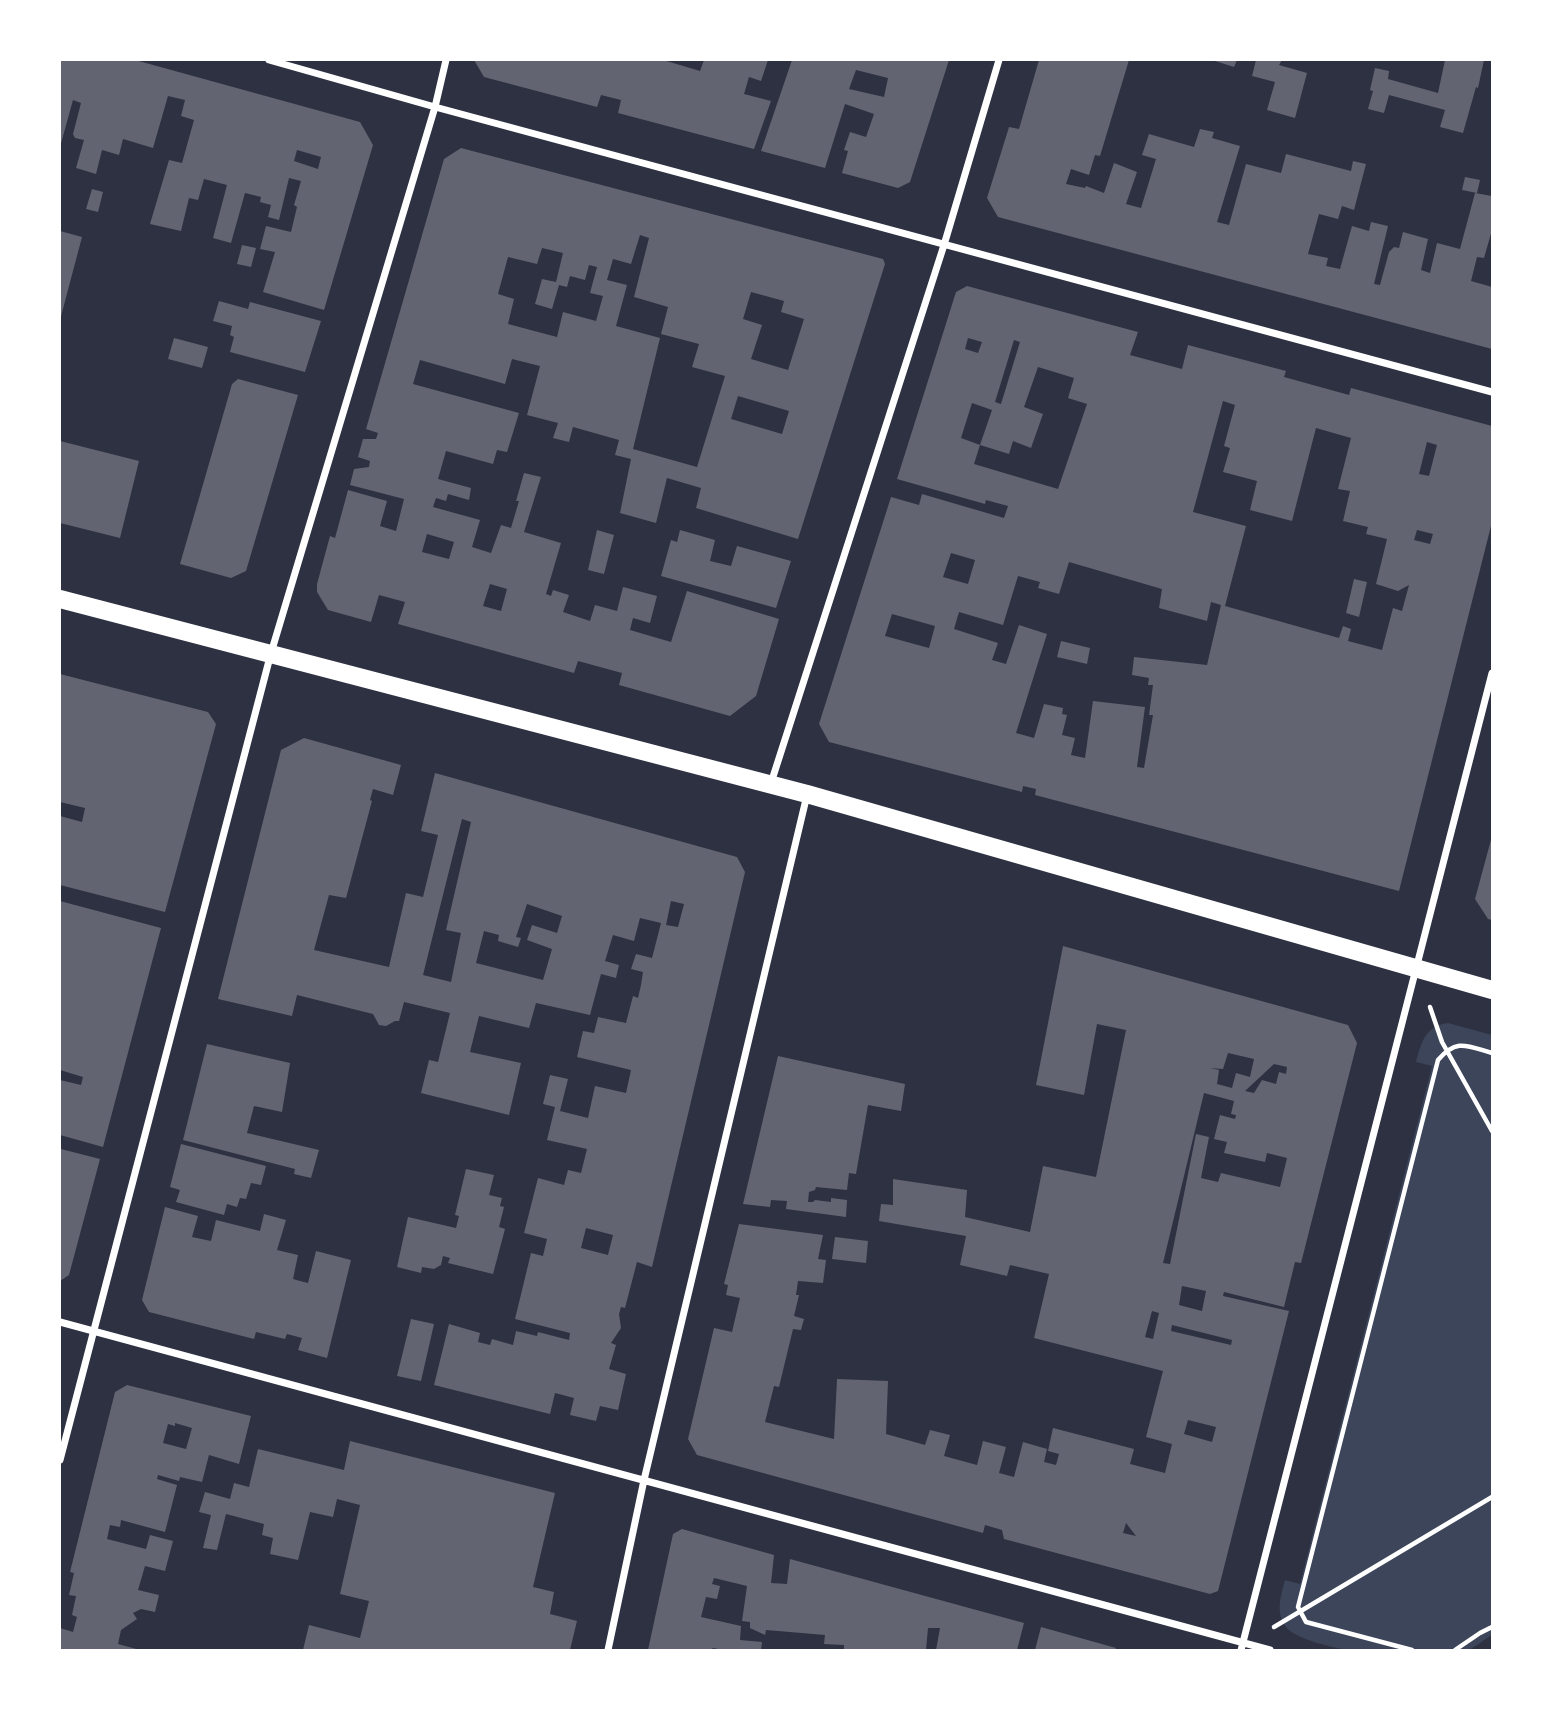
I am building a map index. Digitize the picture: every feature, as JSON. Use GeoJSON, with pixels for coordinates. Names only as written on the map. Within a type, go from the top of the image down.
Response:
{"type":"FeatureCollection","features":[{"type":"Feature","properties":{"kind":"main road"},"geometry":{"type":"LineString","coordinates":[[60,599],[807,794],[1493,990]]}},
{"type":"Feature","properties":{"kind":"street"},"geometry":{"type":"LineString","coordinates":[[269,60],[1493,393]]}},
{"type":"Feature","properties":{"kind":"street"},"geometry":{"type":"LineString","coordinates":[[60,1460],[271,653],[435,107],[446,60]]}},
{"type":"Feature","properties":{"kind":"street"},"geometry":{"type":"LineString","coordinates":[[770,785],[944,245],[999,60]]}},
{"type":"Feature","properties":{"kind":"street"},"geometry":{"type":"LineString","coordinates":[[1242,1647],[1493,673]]}},
{"type":"Feature","properties":{"kind":"street"},"geometry":{"type":"LineString","coordinates":[[608,1650],[644,1480],[807,794]]}},
{"type":"Feature","properties":{"kind":"street"},"geometry":{"type":"LineString","coordinates":[[60,1322],[644,1480],[1242,1647],[1270,1650]]}},
{"type":"Feature","properties":{"kind":"path"},"geometry":{"type":"LineString","coordinates":[[1416,969],[1447,1050],[1493,1130]]}},
{"type":"Feature","properties":{"kind":"path"},"geometry":{"type":"LineString","coordinates":[[1412,1650],[1306,1622],[1298,1607],[1438,1060],[1447,1050],[1460,1044],[1493,1053]]}},
{"type":"Feature","properties":{"kind":"path"},"geometry":{"type":"LineString","coordinates":[[1242,1647],[1493,1497]]}},
{"type":"Feature","properties":{"kind":"path"},"geometry":{"type":"LineString","coordinates":[[1455,1650],[1493,1627]]}},
{"type":"Feature","properties":{"kind":"shaded area"},"geometry":{"type":"Polygon","coordinates":[[[1448,1023],[1492,1035],[1492,1635],[1473,1648],[1463,1650],[1392,1652],[1344,1649],[1316,1643],[1298,1636],[1286,1627],[1281,1616],[1281,1598],[1285,1580],[1300,1584],[1432,1066],[1416,1062],[1418,1055],[1425,1036],[1434,1028],[1448,1023]]]}},
{"type":"Feature","properties":{"kind":"building"},"geometry":{"type":"Polygon","coordinates":[[[60,60],[135,60],[360,122],[373,145],[324,310],[263,292],[275,252],[260,249],[266,226],[291,232],[297,207],[294,205],[301,181],[289,178],[279,220],[268,217],[271,205],[260,202],[261,197],[245,193],[231,243],[213,238],[227,185],[204,179],[198,200],[189,198],[181,231],[150,224],[169,160],[182,163],[194,120],[181,116],[185,100],[168,96],[153,148],[123,139],[119,155],[102,150],[96,174],[76,168],[84,140],[75,138],[73,134],[81,103],[73,100],[60,147],[60,60]],[[297,150],[294,161],[318,169],[321,157],[297,150]]]}},
{"type":"Feature","properties":{"kind":"building"},"geometry":{"type":"Polygon","coordinates":[[[474,60],[663,60],[700,71],[704,60],[768,60],[761,81],[749,77],[744,94],[771,101],[754,149],[618,113],[621,100],[601,95],[597,107],[484,77],[474,60]]]}},
{"type":"Feature","properties":{"kind":"building"},"geometry":{"type":"Polygon","coordinates":[[[792,60],[949,60],[910,182],[898,188],[842,173],[848,151],[844,150],[850,132],[866,137],[874,114],[845,104],[825,168],[761,151],[792,60]],[[856,70],[849,89],[884,97],[888,78],[856,70]]]}},
{"type":"Feature","properties":{"kind":"building"},"geometry":{"type":"Polygon","coordinates":[[[1039,60],[1129,60],[1100,156],[1095,155],[1089,175],[1071,169],[1066,184],[1086,186],[1104,193],[1114,163],[1137,172],[1126,204],[1141,208],[1156,159],[1142,155],[1149,134],[1194,147],[1200,129],[1214,132],[1212,138],[1240,146],[1217,222],[1229,225],[1246,164],[1281,173],[1286,154],[1351,171],[1353,161],[1366,164],[1354,210],[1342,206],[1338,219],[1319,214],[1308,254],[1328,258],[1326,266],[1340,269],[1352,226],[1369,231],[1371,222],[1388,226],[1374,284],[1380,285],[1389,252],[1394,247],[1399,248],[1403,232],[1428,239],[1421,270],[1430,273],[1437,243],[1460,249],[1475,193],[1492,196],[1492,230],[1484,258],[1477,257],[1471,281],[1492,287],[1492,349],[998,217],[987,198],[1009,127],[1019,129],[1039,60]]]}},
{"type":"Feature","properties":{"kind":"building"},"geometry":{"type":"Polygon","coordinates":[[[1212,60],[1237,60],[1234,67],[1212,60]]]}},
{"type":"Feature","properties":{"kind":"building"},"geometry":{"type":"Polygon","coordinates":[[[1256,60],[1282,60],[1279,65],[1307,73],[1295,118],[1267,110],[1275,82],[1252,76],[1256,60]]]}},
{"type":"Feature","properties":{"kind":"building"},"geometry":{"type":"Polygon","coordinates":[[[1445,60],[1484,60],[1463,133],[1440,127],[1445,110],[1389,95],[1384,113],[1368,109],[1375,68],[1389,71],[1388,79],[1438,93],[1445,60]]]}},
{"type":"Feature","properties":{"kind":"building"},"geometry":{"type":"Polygon","coordinates":[[[461,148],[883,259],[885,264],[798,539],[696,508],[701,488],[667,478],[656,523],[620,513],[631,459],[615,455],[619,440],[573,427],[569,442],[553,438],[558,423],[527,415],[540,366],[512,359],[505,384],[420,360],[413,384],[519,413],[507,452],[497,450],[493,464],[446,451],[438,479],[471,488],[469,500],[448,494],[446,501],[436,498],[433,507],[480,520],[472,547],[491,553],[501,525],[511,528],[524,473],[541,477],[524,532],[561,543],[546,594],[551,596],[553,590],[569,595],[563,612],[590,621],[595,605],[617,611],[623,587],[657,596],[650,623],[633,618],[630,630],[671,642],[687,591],[779,619],[756,696],[730,716],[619,685],[622,673],[578,661],[574,673],[398,624],[405,602],[379,595],[371,622],[328,610],[317,592],[330,536],[335,538],[348,490],[387,501],[380,526],[396,531],[404,499],[350,485],[354,469],[369,467],[370,461],[358,457],[363,439],[376,439],[378,433],[366,429],[444,159],[461,148]],[[640,235],[631,264],[613,259],[607,280],[627,285],[616,326],[660,338],[633,449],[697,467],[725,376],[692,367],[699,344],[661,334],[668,307],[634,297],[649,238],[640,235]],[[542,248],[537,264],[508,257],[498,294],[514,299],[508,324],[557,337],[563,312],[596,321],[603,296],[590,293],[597,267],[589,265],[585,280],[570,276],[567,287],[559,285],[552,309],[535,304],[542,279],[556,282],[563,253],[542,248]],[[751,292],[743,319],[762,325],[751,359],[788,370],[804,319],[781,312],[784,301],[751,292]],[[738,396],[731,419],[782,434],[789,411],[738,396]],[[427,534],[422,552],[449,559],[454,542],[427,534]],[[490,584],[483,606],[501,611],[507,589],[490,584]]]}},
{"type":"Feature","properties":{"kind":"building"},"geometry":{"type":"Polygon","coordinates":[[[1465,177],[1480,180],[1477,193],[1462,190],[1465,177]]]}},
{"type":"Feature","properties":{"kind":"building"},"geometry":{"type":"Polygon","coordinates":[[[92,189],[103,192],[98,212],[86,209],[92,189]]]}},
{"type":"Feature","properties":{"kind":"building"},"geometry":{"type":"Polygon","coordinates":[[[60,231],[82,237],[60,320],[60,231]]]}},
{"type":"Feature","properties":{"kind":"building"},"geometry":{"type":"Polygon","coordinates":[[[242,245],[256,248],[251,267],[237,264],[242,245]]]}},
{"type":"Feature","properties":{"kind":"building"},"geometry":{"type":"Polygon","coordinates":[[[967,286],[1138,332],[1130,355],[1182,369],[1188,345],[1286,371],[1284,377],[1349,395],[1351,388],[1492,426],[1492,522],[1399,891],[1035,795],[1036,789],[1023,786],[1022,792],[829,742],[819,724],[891,497],[919,505],[922,494],[1004,518],[1008,506],[986,500],[985,504],[897,479],[956,292],[967,286]],[[968,338],[965,349],[978,353],[982,342],[968,338]],[[1014,340],[995,402],[1001,404],[1020,342],[1014,340]],[[1038,367],[1024,407],[1043,414],[1031,448],[1013,441],[1009,454],[980,445],[974,464],[1058,489],[1087,404],[1068,398],[1074,378],[1038,367]],[[1223,401],[1193,512],[1246,526],[1225,606],[1339,638],[1343,626],[1351,629],[1348,641],[1382,650],[1393,608],[1402,611],[1409,585],[1398,591],[1376,584],[1387,539],[1366,534],[1368,527],[1343,521],[1350,491],[1338,489],[1351,438],[1316,428],[1292,521],[1250,510],[1257,481],[1223,472],[1230,448],[1224,446],[1235,405],[1223,401]],[[972,403],[961,438],[980,445],[992,410],[972,403]],[[1427,442],[1419,474],[1429,476],[1437,445],[1427,442]],[[1417,530],[1414,540],[1430,544],[1433,534],[1417,530]],[[951,553],[943,577],[968,584],[975,560],[951,553]],[[1069,562],[1059,594],[1038,588],[1040,582],[1018,576],[1003,625],[959,612],[954,629],[998,643],[992,660],[1006,664],[1019,625],[1047,634],[1016,733],[1034,738],[1044,704],[1063,708],[1062,714],[1067,715],[1062,735],[1075,738],[1071,755],[1085,758],[1093,701],[1145,707],[1137,767],[1144,768],[1153,715],[1149,715],[1153,685],[1148,685],[1149,678],[1132,675],[1134,657],[1207,665],[1221,605],[1211,602],[1207,621],[1159,608],[1162,589],[1069,562]],[[892,614],[885,636],[929,648],[935,626],[892,614]]]}},
{"type":"Feature","properties":{"kind":"building"},"geometry":{"type":"Polygon","coordinates":[[[219,301],[248,309],[250,302],[321,321],[305,372],[230,352],[234,337],[230,335],[232,326],[213,321],[219,301]]]}},
{"type":"Feature","properties":{"kind":"building"},"geometry":{"type":"Polygon","coordinates":[[[174,338],[208,347],[202,368],[168,359],[174,338]]]}},
{"type":"Feature","properties":{"kind":"building"},"geometry":{"type":"Polygon","coordinates":[[[238,379],[298,395],[246,571],[231,578],[180,564],[232,384],[238,379]]]}},
{"type":"Feature","properties":{"kind":"building"},"geometry":{"type":"Polygon","coordinates":[[[60,441],[139,461],[120,538],[60,523],[60,441]]]}},
{"type":"Feature","properties":{"kind":"building"},"geometry":{"type":"Polygon","coordinates":[[[597,530],[614,535],[604,574],[588,570],[597,530]]]}},
{"type":"Feature","properties":{"kind":"building"},"geometry":{"type":"Polygon","coordinates":[[[680,530],[715,540],[710,561],[731,566],[737,546],[791,561],[776,608],[661,576],[671,540],[677,542],[680,530]]]}},
{"type":"Feature","properties":{"kind":"building"},"geometry":{"type":"Polygon","coordinates":[[[1354,579],[1367,582],[1359,617],[1346,613],[1354,579]]]}},
{"type":"Feature","properties":{"kind":"building"},"geometry":{"type":"Polygon","coordinates":[[[1061,641],[1090,648],[1087,664],[1057,657],[1061,641]]]}},
{"type":"Feature","properties":{"kind":"building"},"geometry":{"type":"Polygon","coordinates":[[[60,674],[208,712],[216,724],[165,912],[60,885],[60,816],[82,822],[85,808],[60,802],[60,674]]]}},
{"type":"Feature","properties":{"kind":"building"},"geometry":{"type":"Polygon","coordinates":[[[304,738],[401,765],[393,795],[373,789],[346,898],[329,895],[314,950],[389,967],[406,893],[423,897],[438,835],[421,831],[435,773],[737,857],[745,872],[652,1267],[637,1262],[625,1308],[621,1307],[619,1314],[621,1328],[611,1343],[616,1345],[609,1369],[626,1374],[618,1410],[600,1406],[596,1421],[570,1415],[574,1398],[555,1393],[550,1414],[434,1385],[449,1324],[480,1333],[478,1342],[490,1345],[492,1339],[513,1345],[516,1331],[537,1336],[538,1332],[569,1340],[570,1333],[515,1319],[531,1253],[543,1256],[547,1239],[524,1233],[538,1178],[564,1185],[568,1170],[581,1173],[587,1149],[547,1140],[555,1107],[543,1104],[550,1075],[568,1079],[560,1111],[588,1118],[595,1086],[626,1093],[631,1070],[577,1057],[583,1031],[594,1033],[598,1017],[626,1023],[633,996],[638,998],[643,972],[631,969],[636,954],[652,958],[661,923],[640,918],[634,941],[613,935],[605,961],[619,965],[616,978],[601,974],[590,1015],[536,1003],[529,1028],[479,1016],[470,1052],[521,1063],[509,1115],[421,1093],[429,1060],[438,1062],[450,1013],[404,1002],[399,1021],[386,1026],[379,1025],[373,1014],[297,995],[292,1016],[218,999],[281,750],[304,738]],[[462,819],[423,975],[451,982],[461,933],[446,930],[471,822],[462,819]],[[671,901],[666,925],[678,927],[684,904],[671,901]],[[527,904],[516,937],[521,938],[518,947],[498,941],[499,935],[484,931],[476,963],[543,980],[552,949],[527,940],[532,925],[557,933],[562,916],[527,904]],[[586,1228],[581,1248],[608,1255],[613,1235],[586,1228]]]}},
{"type":"Feature","properties":{"kind":"building"},"geometry":{"type":"Polygon","coordinates":[[[1492,836],[1492,920],[1488,919],[1475,899],[1492,836]]]}},
{"type":"Feature","properties":{"kind":"building"},"geometry":{"type":"Polygon","coordinates":[[[60,901],[161,928],[103,1147],[60,1135],[60,1080],[81,1085],[83,1077],[60,1070],[60,901]]]}},
{"type":"Feature","properties":{"kind":"building"},"geometry":{"type":"Polygon","coordinates":[[[1063,946],[1348,1025],[1357,1043],[1301,1263],[1295,1262],[1284,1307],[1224,1292],[1223,1296],[1289,1311],[1218,1591],[1210,1594],[1004,1539],[1002,1530],[985,1525],[983,1533],[697,1455],[688,1439],[714,1328],[732,1332],[740,1298],[726,1295],[728,1285],[724,1284],[739,1224],[823,1235],[818,1259],[826,1260],[823,1283],[798,1281],[796,1295],[799,1295],[794,1316],[804,1319],[801,1330],[793,1329],[779,1387],[774,1386],[765,1422],[834,1439],[837,1379],[888,1381],[886,1434],[925,1445],[930,1430],[950,1435],[944,1456],[977,1465],[983,1441],[1006,1447],[999,1473],[1014,1477],[1023,1442],[1047,1449],[1044,1462],[1056,1465],[1059,1454],[1048,1451],[1053,1428],[1134,1449],[1130,1464],[1165,1473],[1172,1444],[1146,1437],[1163,1371],[1034,1338],[1049,1274],[1010,1265],[1007,1276],[960,1265],[966,1236],[879,1221],[881,1204],[893,1205],[893,1179],[967,1190],[965,1217],[1030,1232],[1043,1166],[1096,1177],[1126,1030],[1097,1024],[1084,1095],[1036,1085],[1063,946]],[[1228,1053],[1223,1069],[1210,1068],[1219,1070],[1217,1084],[1232,1088],[1236,1073],[1250,1077],[1254,1059],[1228,1053]],[[1274,1064],[1245,1091],[1254,1093],[1262,1080],[1276,1084],[1279,1072],[1286,1074],[1287,1067],[1274,1064]],[[1204,1093],[1163,1263],[1170,1264],[1196,1134],[1209,1137],[1201,1178],[1218,1182],[1221,1173],[1280,1187],[1287,1158],[1267,1153],[1265,1162],[1224,1153],[1227,1142],[1214,1139],[1220,1115],[1235,1119],[1236,1115],[1231,1114],[1234,1101],[1204,1093]],[[1182,1286],[1179,1305],[1202,1311],[1206,1291],[1182,1286]],[[1152,1311],[1145,1337],[1153,1339],[1159,1313],[1152,1311]],[[1172,1325],[1171,1331],[1231,1345],[1232,1340],[1172,1325]],[[1188,1420],[1184,1434],[1212,1442],[1216,1427],[1188,1420]],[[1126,1523],[1123,1533],[1136,1536],[1126,1523]]]}},
{"type":"Feature","properties":{"kind":"building"},"geometry":{"type":"Polygon","coordinates":[[[207,1044],[290,1063],[282,1112],[254,1106],[247,1133],[319,1150],[311,1178],[294,1174],[295,1169],[183,1140],[207,1044]]]}},
{"type":"Feature","properties":{"kind":"building"},"geometry":{"type":"Polygon","coordinates":[[[778,1056],[905,1084],[901,1111],[868,1105],[856,1174],[849,1173],[847,1190],[816,1187],[809,1192],[808,1202],[831,1202],[831,1198],[847,1200],[846,1217],[786,1209],[787,1201],[771,1200],[770,1207],[743,1204],[778,1056]]]}},
{"type":"Feature","properties":{"kind":"building"},"geometry":{"type":"Polygon","coordinates":[[[181,1144],[266,1166],[261,1185],[251,1183],[246,1199],[240,1198],[237,1207],[227,1204],[224,1215],[176,1202],[180,1190],[170,1187],[181,1144]]]}},
{"type":"Feature","properties":{"kind":"building"},"geometry":{"type":"Polygon","coordinates":[[[61,1149],[100,1159],[69,1275],[60,1281],[61,1149]]]}},
{"type":"Feature","properties":{"kind":"building"},"geometry":{"type":"Polygon","coordinates":[[[466,1169],[494,1175],[489,1195],[502,1198],[500,1206],[504,1207],[499,1227],[505,1229],[493,1274],[448,1263],[450,1258],[443,1256],[441,1265],[434,1269],[422,1267],[421,1273],[397,1267],[408,1217],[456,1228],[459,1216],[455,1215],[466,1169]]]}},
{"type":"Feature","properties":{"kind":"building"},"geometry":{"type":"Polygon","coordinates":[[[165,1207],[198,1216],[192,1237],[211,1241],[216,1220],[260,1231],[264,1214],[286,1220],[277,1250],[298,1255],[293,1279],[300,1281],[308,1283],[316,1251],[351,1260],[327,1358],[298,1350],[302,1338],[287,1334],[285,1339],[256,1332],[254,1339],[149,1312],[142,1300],[165,1207]]]}},
{"type":"Feature","properties":{"kind":"building"},"geometry":{"type":"Polygon","coordinates":[[[835,1237],[868,1241],[866,1263],[832,1259],[835,1237]]]}},
{"type":"Feature","properties":{"kind":"building"},"geometry":{"type":"Polygon","coordinates":[[[411,1319],[434,1324],[421,1381],[397,1376],[411,1319]]]}},
{"type":"Feature","properties":{"kind":"building"},"geometry":{"type":"Polygon","coordinates":[[[127,1385],[251,1416],[239,1464],[209,1455],[202,1482],[180,1477],[179,1481],[158,1475],[157,1479],[177,1485],[165,1532],[121,1520],[120,1527],[110,1525],[107,1539],[146,1549],[150,1535],[173,1541],[165,1571],[145,1566],[138,1590],[159,1595],[155,1612],[141,1609],[133,1613],[137,1619],[121,1630],[118,1644],[140,1650],[60,1650],[60,1628],[73,1632],[77,1617],[72,1615],[76,1596],[69,1595],[74,1573],[70,1572],[115,1392],[127,1385]],[[175,1423],[175,1426],[168,1424],[163,1443],[186,1449],[192,1428],[175,1423]]]}},
{"type":"Feature","properties":{"kind":"building"},"geometry":{"type":"Polygon","coordinates":[[[350,1441],[555,1493],[533,1587],[554,1592],[550,1614],[577,1621],[570,1650],[303,1650],[309,1625],[360,1638],[369,1601],[340,1594],[360,1505],[337,1499],[333,1517],[310,1512],[298,1560],[270,1554],[273,1538],[262,1535],[264,1524],[226,1514],[217,1550],[203,1548],[211,1515],[199,1512],[205,1492],[230,1499],[234,1483],[249,1487],[258,1449],[344,1470],[350,1441]]]}},
{"type":"Feature","properties":{"kind":"building"},"geometry":{"type":"Polygon","coordinates":[[[682,1529],[774,1555],[771,1583],[787,1584],[790,1559],[1024,1623],[1017,1650],[936,1650],[940,1628],[928,1628],[926,1650],[844,1650],[844,1645],[824,1644],[825,1635],[766,1630],[765,1635],[750,1628],[750,1622],[742,1621],[747,1586],[714,1578],[712,1584],[720,1586],[717,1599],[706,1597],[701,1617],[741,1626],[740,1640],[762,1642],[761,1650],[648,1650],[673,1534],[682,1529]]]}},
{"type":"Feature","properties":{"kind":"building"},"geometry":{"type":"Polygon","coordinates":[[[1041,1627],[1116,1648],[1035,1650],[1041,1627]]]}}]}
